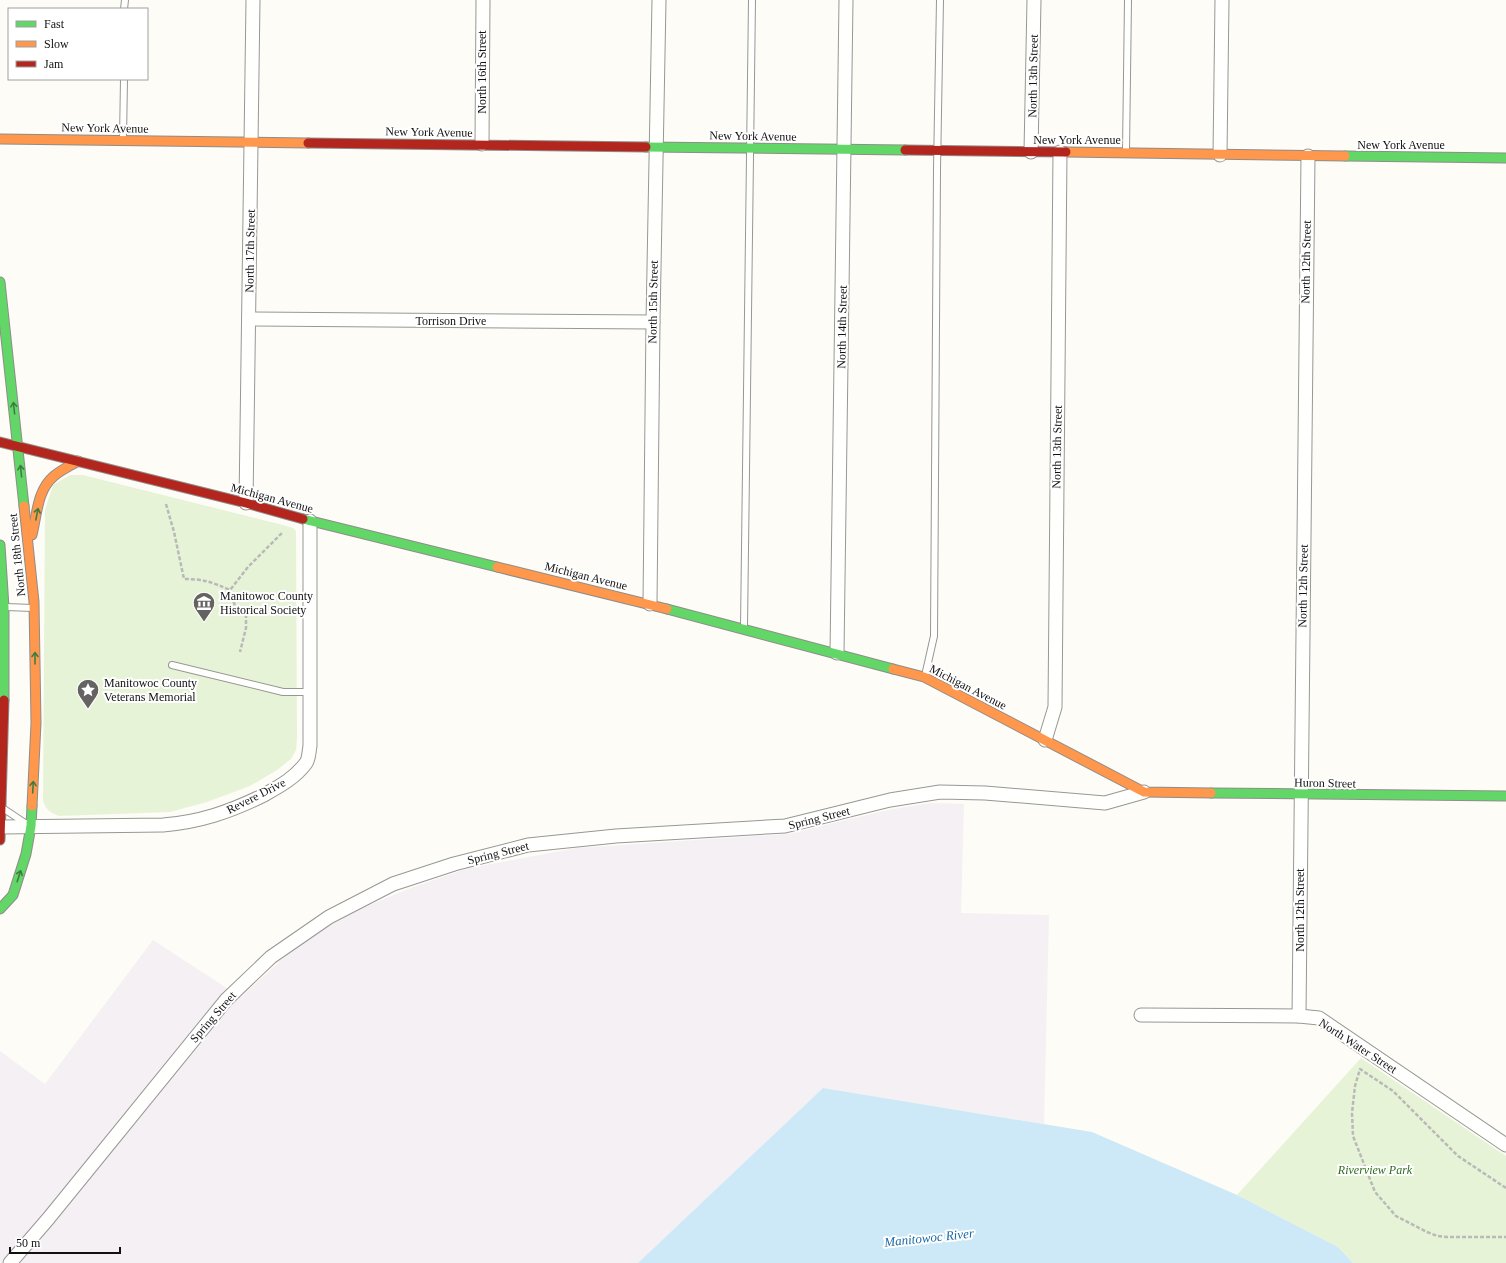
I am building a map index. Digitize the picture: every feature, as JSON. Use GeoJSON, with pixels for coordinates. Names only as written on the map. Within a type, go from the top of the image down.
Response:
{"type":"FeatureCollection","features":[{"type":"Feature","properties":{"kind":"street","name":"North 17th Street"},"geometry":{"type":"LineString","coordinates":[[246,503],[250,319],[253,0]]}},
{"type":"Feature","properties":{"kind":"street","name":"North 16th Street"},"geometry":{"type":"LineString","coordinates":[[482,144],[483,0]]}},
{"type":"Feature","properties":{"kind":"street","name":"North 15th Street"},"geometry":{"type":"LineString","coordinates":[[650,604],[653,322],[659,0]]}},
{"type":"Feature","properties":{"kind":"street","name":"North 14th Street"},"geometry":{"type":"LineString","coordinates":[[837,653],[846,0]]}},
{"type":"Feature","properties":{"kind":"street","name":"North 13th Street"},"geometry":{"type":"LineString","coordinates":[[1031,152],[1034,0]]}},
{"type":"Feature","properties":{"kind":"street"},"geometry":{"type":"LineString","coordinates":[[1220,155],[1222,0]]}},
{"type":"Feature","properties":{"kind":"street","name":"New York Avenue"},"geometry":{"type":"LineString","coordinates":[[0,139],[656,146],[1506,158]]}},
{"type":"Feature","properties":{"kind":"street","name":"North 13th Street"},"geometry":{"type":"LineString","coordinates":[[1045,740],[1055,707],[1060,152]]}},
{"type":"Feature","properties":{"kind":"street","name":"North 12th Street"},"geometry":{"type":"LineString","coordinates":[[1299,1016],[1300,794],[1308,156]]}},
{"type":"Feature","properties":{"kind":"street","name":"North 18th Street"},"geometry":{"type":"LineString","coordinates":[[0,282],[34,608],[36,723],[31,826]]}},
{"type":"Feature","properties":{"kind":"street","name":"Torrison Drive"},"geometry":{"type":"LineString","coordinates":[[250,319],[653,322]]}},
{"type":"Feature","properties":{"kind":"street","name":"Michigan Avenue"},"geometry":{"type":"LineString","coordinates":[[0,442],[246,503],[310,521],[650,604],[924,677],[1144,792]]}},
{"type":"Feature","properties":{"kind":"street"},"geometry":{"type":"LineString","coordinates":[[29,552],[44,488],[52,478],[78,461]]}},
{"type":"Feature","properties":{"kind":"street","name":"Revere Drive"},"geometry":{"type":"LineString","coordinates":[[1,833],[31,826],[184,824],[237,808],[285,784],[307,762],[310,746],[310,521]]}},
{"type":"Feature","properties":{"kind":"street","name":"North 18th Street"},"geometry":{"type":"LineString","coordinates":[[0,546],[2,607],[1,833]]}},
{"type":"Feature","properties":{"kind":"street","name":"Spring Street"},"geometry":{"type":"LineString","coordinates":[[10,1263],[53,1213],[226,1000],[271,958],[328,917],[393,884],[454,864],[528,845],[616,836],[785,826],[890,800],[940,792],[985,793],[1105,803],[1144,792]]}},
{"type":"Feature","properties":{"kind":"street","name":"Huron Street"},"geometry":{"type":"LineString","coordinates":[[1144,792],[1506,796]]}},
{"type":"Feature","properties":{"kind":"street"},"geometry":{"type":"LineString","coordinates":[[0,909],[13,895],[26,854],[31,826]]}},
{"type":"Feature","properties":{"kind":"street","name":"North Water Street"},"geometry":{"type":"LineString","coordinates":[[1141,1015],[1299,1016],[1319,1018],[1506,1145]]}},
{"type":"Feature","properties":{"kind":"lane"},"geometry":{"type":"LineString","coordinates":[[744,629],[752,0]]}},
{"type":"Feature","properties":{"kind":"lane"},"geometry":{"type":"LineString","coordinates":[[924,677],[934,636],[940,0]]}},
{"type":"Feature","properties":{"kind":"lane"},"geometry":{"type":"LineString","coordinates":[[1126,152],[1128,0]]}},
{"type":"Feature","properties":{"kind":"lane"},"geometry":{"type":"LineString","coordinates":[[123,140],[124,80]]}},
{"type":"Feature","properties":{"kind":"lane"},"geometry":{"type":"LineString","coordinates":[[2,607],[34,608]]}},
{"type":"Feature","properties":{"kind":"lane"},"geometry":{"type":"LineString","coordinates":[[172,665],[283,692],[310,692]]}},
{"type":"Feature","properties":{"kind":"lane"},"geometry":{"type":"LineString","coordinates":[[1,808],[31,826]]}},
{"type":"Feature","properties":{"kind":"path"},"geometry":{"type":"LineString","coordinates":[[166,504],[184,579],[200,579],[230,590],[235,606],[246,615],[246,628],[240,652]]}},
{"type":"Feature","properties":{"kind":"path"},"geometry":{"type":"LineString","coordinates":[[230,590],[248,567],[283,532]]}},
{"type":"Feature","properties":{"kind":"path"},"geometry":{"type":"LineString","coordinates":[[1506,1188],[1458,1156],[1393,1091],[1360,1069],[1355,1086],[1352,1114],[1353,1136],[1375,1192],[1396,1216],[1432,1234],[1447,1237],[1506,1237]]}},
{"type":"Feature","properties":{"kind":"shaded area"},"geometry":{"type":"Polygon","coordinates":[[[930,803],[964,804],[961,913],[1049,915],[1044,1124],[823,1088],[638,1263],[0,1263],[0,1051],[45,1084],[153,940],[241,997],[280,961],[316,933],[358,910],[408,889],[469,868],[577,848],[788,834],[888,810],[930,803]]]}},
{"type":"Feature","properties":{"kind":"green space"},"geometry":{"type":"Polygon","coordinates":[[[70,475],[83,475],[283,525],[293,528],[296,531],[297,739],[296,750],[291,759],[277,770],[250,786],[207,802],[170,812],[59,816],[50,812],[45,806],[43,800],[45,510],[53,485],[70,475]]]}},
{"type":"Feature","properties":{"kind":"green space","name":"Riverview Park"},"geometry":{"type":"Polygon","coordinates":[[[1361,1058],[1506,1156],[1506,1263],[1353,1263],[1338,1247],[1237,1195],[1361,1058]]]}},
{"type":"Feature","properties":{"kind":"water","name":"Manitowoc River"},"geometry":{"type":"Polygon","coordinates":[[[823,1088],[1092,1132],[1237,1195],[1338,1247],[1353,1263],[638,1263],[823,1088]]]}},
{"type":"Feature","properties":{"kind":"traffic: fast"},"geometry":{"type":"LineString","coordinates":[[646,147],[905,150]]}},
{"type":"Feature","properties":{"kind":"traffic: fast"},"geometry":{"type":"LineString","coordinates":[[1345,156],[1506,158]]}},
{"type":"Feature","properties":{"kind":"traffic: fast"},"geometry":{"type":"LineString","coordinates":[[0,282],[24,506]]}},
{"type":"Feature","properties":{"kind":"traffic: fast"},"geometry":{"type":"LineString","coordinates":[[303,519],[497,567]]}},
{"type":"Feature","properties":{"kind":"traffic: fast"},"geometry":{"type":"LineString","coordinates":[[0,545],[4,607],[4,700]]}},
{"type":"Feature","properties":{"kind":"traffic: fast"},"geometry":{"type":"LineString","coordinates":[[667,609],[893,669]]}},
{"type":"Feature","properties":{"kind":"traffic: fast"},"geometry":{"type":"LineString","coordinates":[[1211,793],[1506,796]]}},
{"type":"Feature","properties":{"kind":"traffic: fast"},"geometry":{"type":"LineString","coordinates":[[0,909],[13,895],[26,854],[31,826],[32,806]]}},
{"type":"Feature","properties":{"kind":"traffic: slow"},"geometry":{"type":"LineString","coordinates":[[0,139],[308,143]]}},
{"type":"Feature","properties":{"kind":"traffic: slow"},"geometry":{"type":"LineString","coordinates":[[1066,152],[1345,156]]}},
{"type":"Feature","properties":{"kind":"traffic: slow"},"geometry":{"type":"LineString","coordinates":[[32,535],[38,503],[44,488],[54,476],[78,461]]}},
{"type":"Feature","properties":{"kind":"traffic: slow"},"geometry":{"type":"LineString","coordinates":[[24,506],[34,602],[36,723],[32,806]]}},
{"type":"Feature","properties":{"kind":"traffic: slow"},"geometry":{"type":"LineString","coordinates":[[497,567],[667,609]]}},
{"type":"Feature","properties":{"kind":"traffic: slow"},"geometry":{"type":"LineString","coordinates":[[893,669],[924,677],[1144,792],[1211,793]]}},
{"type":"Feature","properties":{"kind":"traffic: jam"},"geometry":{"type":"LineString","coordinates":[[308,143],[646,147]]}},
{"type":"Feature","properties":{"kind":"traffic: jam"},"geometry":{"type":"LineString","coordinates":[[905,150],[1066,152]]}},
{"type":"Feature","properties":{"kind":"traffic: jam"},"geometry":{"type":"LineString","coordinates":[[0,442],[246,503],[303,519]]}},
{"type":"Feature","properties":{"kind":"traffic: jam"},"geometry":{"type":"LineString","coordinates":[[0,840],[4,700]]}},
{"type":"Feature","properties":{"kind":"place","name":"Manitowoc County Historical Society"},"geometry":{"type":"Point","coordinates":[204,622]}},
{"type":"Feature","properties":{"kind":"place","name":"Manitowoc County Veterans Memorial"},"geometry":{"type":"Point","coordinates":[88,710]}}]}
